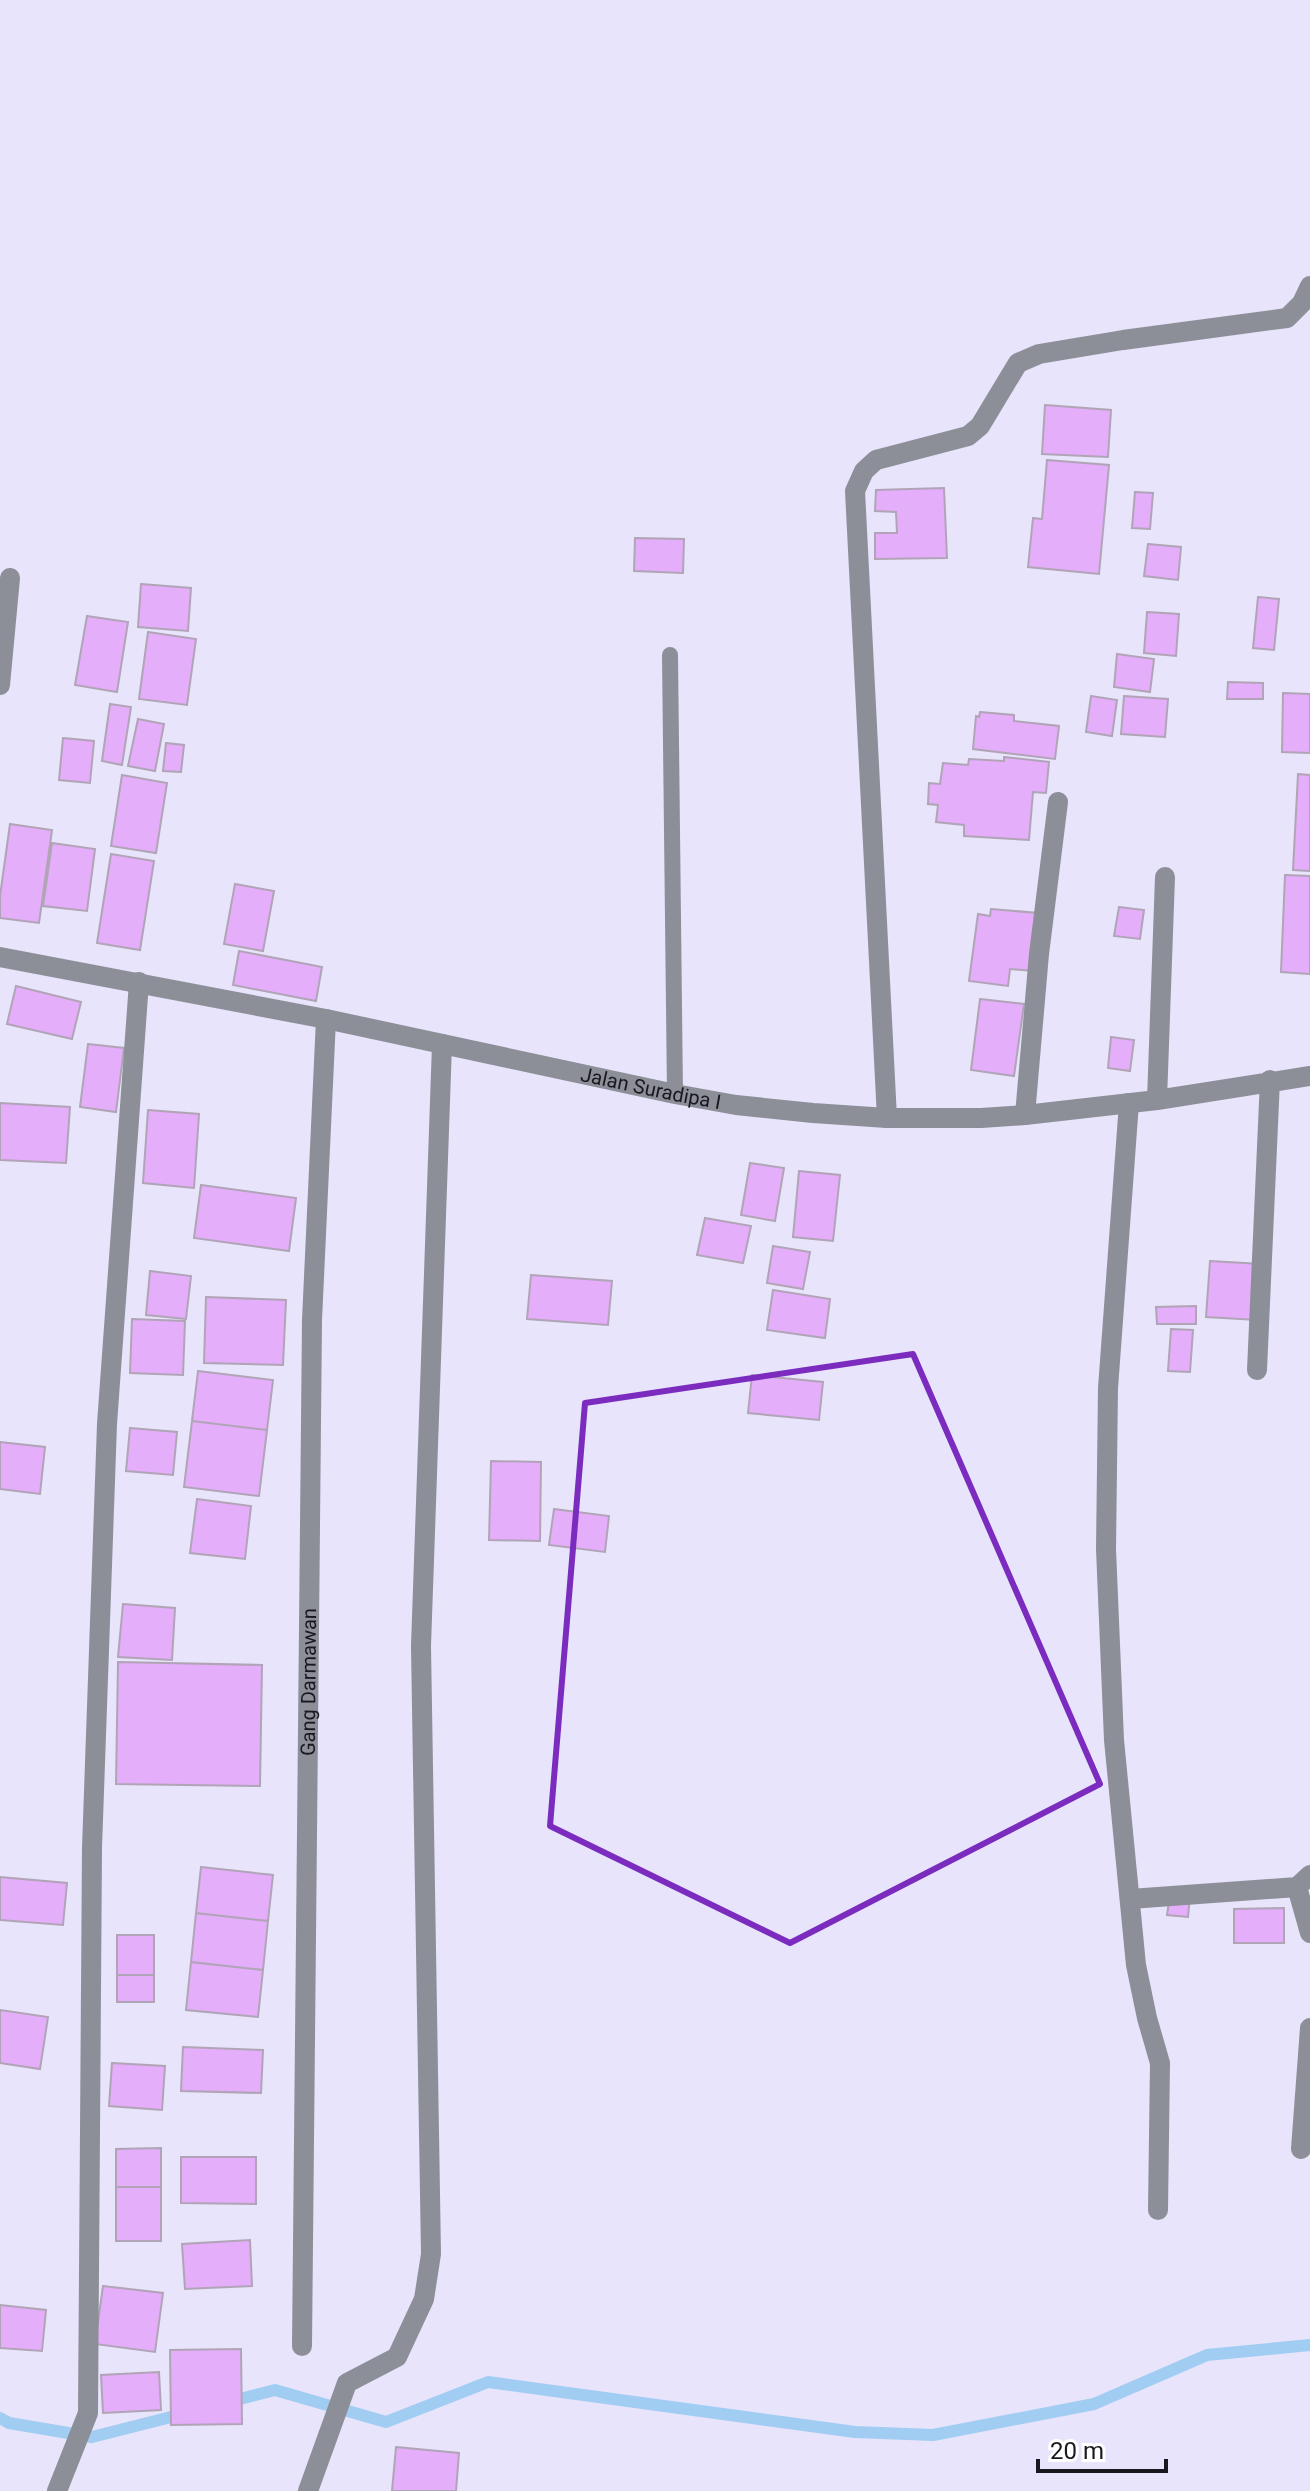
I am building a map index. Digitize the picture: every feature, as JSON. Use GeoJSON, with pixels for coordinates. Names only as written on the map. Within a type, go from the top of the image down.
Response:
{"type":"FeatureCollection","features":[{"type":"Feature","properties":{"kind":"street"},"geometry":{"type":"LineString","coordinates":[[887,1118],[855,491],[864,471],[876,460],[968,436],[980,426],[1018,363],[1039,354],[1287,318],[1302,303],[1310,286]]}},
{"type":"Feature","properties":{"kind":"street"},"geometry":{"type":"LineString","coordinates":[[0,685],[10,578]]}},
{"type":"Feature","properties":{"kind":"street"},"geometry":{"type":"LineString","coordinates":[[1025,1115],[1039,954],[1058,802]]}},
{"type":"Feature","properties":{"kind":"street"},"geometry":{"type":"LineString","coordinates":[[1157,1100],[1165,877]]}},
{"type":"Feature","properties":{"kind":"street","name":"Jalan Suradipa I"},"geometry":{"type":"LineString","coordinates":[[0,957],[326,1019],[736,1105],[887,1118],[981,1118],[1157,1100],[1310,1076]]}},
{"type":"Feature","properties":{"kind":"street"},"geometry":{"type":"LineString","coordinates":[[57,2491],[88,2413],[93,1817],[107,1424],[139,982]]}},
{"type":"Feature","properties":{"kind":"street","name":"Gang Darmawan"},"geometry":{"type":"LineString","coordinates":[[302,2346],[312,1320],[326,1019]]}},
{"type":"Feature","properties":{"kind":"street"},"geometry":{"type":"LineString","coordinates":[[308,2491],[347,2383],[397,2357],[424,2299],[431,2254],[421,1646],[442,1044]]}},
{"type":"Feature","properties":{"kind":"street"},"geometry":{"type":"LineString","coordinates":[[1257,1370],[1270,1080]]}},
{"type":"Feature","properties":{"kind":"street"},"geometry":{"type":"LineString","coordinates":[[1129,1103],[1108,1388],[1106,1549],[1114,1740],[1138,1976],[1160,2063],[1158,2210]]}},
{"type":"Feature","properties":{"kind":"street"},"geometry":{"type":"LineString","coordinates":[[1130,1899],[1303,1881],[1310,1933]]}},
{"type":"Feature","properties":{"kind":"street"},"geometry":{"type":"LineString","coordinates":[[1301,2149],[1310,2028]]}},
{"type":"Feature","properties":{"kind":"lane"},"geometry":{"type":"LineString","coordinates":[[670,655],[675,1094]]}},
{"type":"Feature","properties":{"kind":"highlighted area"},"geometry":{"type":"Polygon","coordinates":[[[913,1354],[1100,1784],[790,1943],[550,1826],[585,1403],[913,1354]]]}},
{"type":"Feature","properties":{"kind":"building"},"geometry":{"type":"Polygon","coordinates":[[[1045,405],[1111,410],[1108,457],[1042,454],[1045,405]]]}},
{"type":"Feature","properties":{"kind":"building"},"geometry":{"type":"Polygon","coordinates":[[[1047,460],[1109,465],[1099,574],[1028,567],[1033,518],[1042,519],[1047,460]]]}},
{"type":"Feature","properties":{"kind":"building"},"geometry":{"type":"Polygon","coordinates":[[[944,488],[947,558],[875,559],[875,533],[897,533],[896,512],[875,511],[876,490],[944,488]]]}},
{"type":"Feature","properties":{"kind":"building"},"geometry":{"type":"Polygon","coordinates":[[[1135,492],[1153,493],[1150,529],[1132,528],[1135,492]]]}},
{"type":"Feature","properties":{"kind":"building"},"geometry":{"type":"Polygon","coordinates":[[[635,538],[684,539],[683,573],[634,571],[635,538]]]}},
{"type":"Feature","properties":{"kind":"building"},"geometry":{"type":"Polygon","coordinates":[[[1148,544],[1181,547],[1178,580],[1144,576],[1148,544]]]}},
{"type":"Feature","properties":{"kind":"building"},"geometry":{"type":"Polygon","coordinates":[[[141,584],[191,588],[188,631],[138,627],[141,584]]]}},
{"type":"Feature","properties":{"kind":"building"},"geometry":{"type":"Polygon","coordinates":[[[1258,597],[1279,599],[1274,650],[1253,648],[1258,597]]]}},
{"type":"Feature","properties":{"kind":"building"},"geometry":{"type":"Polygon","coordinates":[[[1147,612],[1179,614],[1176,656],[1144,653],[1147,612]]]}},
{"type":"Feature","properties":{"kind":"building"},"geometry":{"type":"Polygon","coordinates":[[[87,616],[128,622],[117,692],[75,685],[87,616]]]}},
{"type":"Feature","properties":{"kind":"building"},"geometry":{"type":"Polygon","coordinates":[[[148,632],[196,639],[187,705],[139,699],[148,632]]]}},
{"type":"Feature","properties":{"kind":"building"},"geometry":{"type":"Polygon","coordinates":[[[1117,654],[1154,659],[1150,692],[1114,687],[1117,654]]]}},
{"type":"Feature","properties":{"kind":"building"},"geometry":{"type":"Polygon","coordinates":[[[1228,682],[1263,683],[1263,699],[1227,699],[1228,682]]]}},
{"type":"Feature","properties":{"kind":"building"},"geometry":{"type":"Polygon","coordinates":[[[1283,693],[1310,694],[1310,753],[1282,752],[1283,693]]]}},
{"type":"Feature","properties":{"kind":"building"},"geometry":{"type":"Polygon","coordinates":[[[1091,696],[1117,700],[1112,736],[1086,732],[1091,696]]]}},
{"type":"Feature","properties":{"kind":"building"},"geometry":{"type":"Polygon","coordinates":[[[1124,696],[1168,699],[1165,737],[1121,734],[1124,696]]]}},
{"type":"Feature","properties":{"kind":"building"},"geometry":{"type":"Polygon","coordinates":[[[110,704],[131,707],[122,765],[102,761],[110,704]]]}},
{"type":"Feature","properties":{"kind":"building"},"geometry":{"type":"Polygon","coordinates":[[[980,712],[1014,715],[1014,721],[1059,726],[1055,759],[973,749],[976,716],[979,717],[980,712]]]}},
{"type":"Feature","properties":{"kind":"building"},"geometry":{"type":"Polygon","coordinates":[[[138,719],[164,724],[155,771],[128,766],[138,719]]]}},
{"type":"Feature","properties":{"kind":"building"},"geometry":{"type":"Polygon","coordinates":[[[63,738],[94,741],[90,783],[59,780],[63,738]]]}},
{"type":"Feature","properties":{"kind":"building"},"geometry":{"type":"Polygon","coordinates":[[[166,743],[184,745],[181,772],[163,771],[166,743]]]}},
{"type":"Feature","properties":{"kind":"building"},"geometry":{"type":"Polygon","coordinates":[[[1004,757],[1049,762],[1046,793],[1033,792],[1029,840],[964,836],[964,825],[936,822],[938,805],[928,804],[929,783],[940,784],[943,763],[968,765],[969,759],[1004,761],[1004,757]]]}},
{"type":"Feature","properties":{"kind":"building"},"geometry":{"type":"Polygon","coordinates":[[[1298,774],[1310,775],[1310,871],[1293,870],[1298,774]]]}},
{"type":"Feature","properties":{"kind":"building"},"geometry":{"type":"Polygon","coordinates":[[[122,775],[167,783],[156,853],[111,846],[122,775]]]}},
{"type":"Feature","properties":{"kind":"building"},"geometry":{"type":"Polygon","coordinates":[[[10,824],[52,830],[39,923],[0,918],[10,824]]]}},
{"type":"Feature","properties":{"kind":"building"},"geometry":{"type":"Polygon","coordinates":[[[52,843],[95,849],[87,911],[43,906],[52,843]]]}},
{"type":"Feature","properties":{"kind":"building"},"geometry":{"type":"Polygon","coordinates":[[[111,854],[154,861],[140,950],[97,943],[111,854]]]}},
{"type":"Feature","properties":{"kind":"building"},"geometry":{"type":"Polygon","coordinates":[[[1285,875],[1310,876],[1310,974],[1281,972],[1285,875]]]}},
{"type":"Feature","properties":{"kind":"building"},"geometry":{"type":"Polygon","coordinates":[[[235,884],[274,891],[263,951],[224,944],[235,884]]]}},
{"type":"Feature","properties":{"kind":"building"},"geometry":{"type":"Polygon","coordinates":[[[1119,907],[1144,910],[1140,939],[1114,936],[1119,907]]]}},
{"type":"Feature","properties":{"kind":"building"},"geometry":{"type":"Polygon","coordinates":[[[991,909],[1038,913],[1033,971],[1010,969],[1008,986],[969,981],[978,914],[990,916],[991,909]]]}},
{"type":"Feature","properties":{"kind":"building"},"geometry":{"type":"Polygon","coordinates":[[[239,951],[322,967],[316,1001],[233,985],[239,951]]]}},
{"type":"Feature","properties":{"kind":"building"},"geometry":{"type":"Polygon","coordinates":[[[16,986],[81,1002],[72,1039],[7,1024],[16,986]]]}},
{"type":"Feature","properties":{"kind":"building"},"geometry":{"type":"Polygon","coordinates":[[[980,999],[1024,1004],[1014,1076],[971,1070],[980,999]]]}},
{"type":"Feature","properties":{"kind":"building"},"geometry":{"type":"Polygon","coordinates":[[[1111,1037],[1134,1040],[1130,1071],[1108,1068],[1111,1037]]]}},
{"type":"Feature","properties":{"kind":"building"},"geometry":{"type":"Polygon","coordinates":[[[88,1044],[124,1048],[116,1112],[80,1107],[88,1044]]]}},
{"type":"Feature","properties":{"kind":"building"},"geometry":{"type":"Polygon","coordinates":[[[0,1103],[70,1107],[66,1163],[0,1160],[0,1103]]]}},
{"type":"Feature","properties":{"kind":"building"},"geometry":{"type":"Polygon","coordinates":[[[148,1110],[199,1114],[194,1188],[143,1183],[148,1110]]]}},
{"type":"Feature","properties":{"kind":"building"},"geometry":{"type":"Polygon","coordinates":[[[750,1163],[784,1168],[775,1221],[741,1215],[750,1163]]]}},
{"type":"Feature","properties":{"kind":"building"},"geometry":{"type":"Polygon","coordinates":[[[799,1171],[840,1175],[833,1241],[793,1237],[799,1171]]]}},
{"type":"Feature","properties":{"kind":"building"},"geometry":{"type":"Polygon","coordinates":[[[201,1185],[296,1198],[289,1251],[194,1238],[201,1185]]]}},
{"type":"Feature","properties":{"kind":"building"},"geometry":{"type":"Polygon","coordinates":[[[705,1218],[751,1226],[743,1263],[697,1255],[705,1218]]]}},
{"type":"Feature","properties":{"kind":"building"},"geometry":{"type":"Polygon","coordinates":[[[773,1246],[810,1252],[803,1289],[767,1283],[773,1246]]]}},
{"type":"Feature","properties":{"kind":"building"},"geometry":{"type":"Polygon","coordinates":[[[1210,1261],[1261,1264],[1257,1320],[1206,1317],[1210,1261]]]}},
{"type":"Feature","properties":{"kind":"building"},"geometry":{"type":"Polygon","coordinates":[[[150,1271],[191,1276],[186,1319],[146,1315],[150,1271]]]}},
{"type":"Feature","properties":{"kind":"building"},"geometry":{"type":"Polygon","coordinates":[[[531,1275],[612,1281],[608,1325],[527,1319],[531,1275]]]}},
{"type":"Feature","properties":{"kind":"building"},"geometry":{"type":"Polygon","coordinates":[[[773,1290],[830,1299],[825,1338],[767,1330],[773,1290]]]}},
{"type":"Feature","properties":{"kind":"building"},"geometry":{"type":"Polygon","coordinates":[[[206,1297],[286,1300],[283,1365],[204,1363],[206,1297]]]}},
{"type":"Feature","properties":{"kind":"building"},"geometry":{"type":"Polygon","coordinates":[[[1196,1306],[1196,1324],[1157,1324],[1156,1307],[1196,1306]]]}},
{"type":"Feature","properties":{"kind":"building"},"geometry":{"type":"Polygon","coordinates":[[[132,1319],[185,1321],[183,1375],[130,1373],[132,1319]]]}},
{"type":"Feature","properties":{"kind":"building"},"geometry":{"type":"Polygon","coordinates":[[[1171,1329],[1193,1330],[1190,1372],[1168,1371],[1171,1329]]]}},
{"type":"Feature","properties":{"kind":"building"},"geometry":{"type":"Polygon","coordinates":[[[198,1371],[273,1380],[267,1430],[192,1421],[198,1371]]]}},
{"type":"Feature","properties":{"kind":"building"},"geometry":{"type":"Polygon","coordinates":[[[752,1375],[823,1382],[819,1420],[748,1413],[752,1375]]]}},
{"type":"Feature","properties":{"kind":"building"},"geometry":{"type":"Polygon","coordinates":[[[192,1421],[267,1430],[259,1496],[184,1487],[192,1421]]]}},
{"type":"Feature","properties":{"kind":"building"},"geometry":{"type":"Polygon","coordinates":[[[130,1428],[177,1432],[173,1475],[126,1471],[130,1428]]]}},
{"type":"Feature","properties":{"kind":"building"},"geometry":{"type":"Polygon","coordinates":[[[0,1442],[45,1447],[40,1494],[0,1489],[0,1442]]]}},
{"type":"Feature","properties":{"kind":"building"},"geometry":{"type":"Polygon","coordinates":[[[491,1461],[541,1462],[540,1541],[489,1540],[491,1461]]]}},
{"type":"Feature","properties":{"kind":"building"},"geometry":{"type":"Polygon","coordinates":[[[197,1499],[251,1506],[245,1559],[190,1553],[197,1499]]]}},
{"type":"Feature","properties":{"kind":"building"},"geometry":{"type":"Polygon","coordinates":[[[554,1509],[609,1516],[605,1552],[549,1545],[554,1509]]]}},
{"type":"Feature","properties":{"kind":"building"},"geometry":{"type":"Polygon","coordinates":[[[123,1604],[175,1608],[172,1660],[118,1657],[123,1604]]]}},
{"type":"Feature","properties":{"kind":"building"},"geometry":{"type":"Polygon","coordinates":[[[118,1662],[262,1665],[260,1786],[116,1784],[118,1662]]]}},
{"type":"Feature","properties":{"kind":"building"},"geometry":{"type":"Polygon","coordinates":[[[201,1867],[273,1875],[268,1921],[196,1913],[201,1867]]]}},
{"type":"Feature","properties":{"kind":"building"},"geometry":{"type":"Polygon","coordinates":[[[0,1877],[67,1883],[63,1925],[0,1920],[0,1877]]]}},
{"type":"Feature","properties":{"kind":"building"},"geometry":{"type":"Polygon","coordinates":[[[1170,1894],[1190,1897],[1188,1917],[1167,1915],[1170,1894]]]}},
{"type":"Feature","properties":{"kind":"building"},"geometry":{"type":"Polygon","coordinates":[[[1284,1908],[1284,1943],[1234,1943],[1234,1909],[1284,1908]]]}},
{"type":"Feature","properties":{"kind":"building"},"geometry":{"type":"Polygon","coordinates":[[[196,1913],[268,1921],[263,1970],[191,1962],[196,1913]]]}},
{"type":"Feature","properties":{"kind":"building"},"geometry":{"type":"Polygon","coordinates":[[[117,1935],[154,1935],[154,1975],[117,1975],[117,1935]]]}},
{"type":"Feature","properties":{"kind":"building"},"geometry":{"type":"Polygon","coordinates":[[[191,1962],[263,1970],[258,2017],[186,2010],[191,1962]]]}},
{"type":"Feature","properties":{"kind":"building"},"geometry":{"type":"Polygon","coordinates":[[[117,1975],[154,1975],[154,2002],[117,2002],[117,1975]]]}},
{"type":"Feature","properties":{"kind":"building"},"geometry":{"type":"Polygon","coordinates":[[[0,2010],[48,2017],[40,2069],[0,2063],[0,2010]]]}},
{"type":"Feature","properties":{"kind":"building"},"geometry":{"type":"Polygon","coordinates":[[[183,2047],[263,2050],[261,2093],[181,2091],[183,2047]]]}},
{"type":"Feature","properties":{"kind":"building"},"geometry":{"type":"Polygon","coordinates":[[[112,2063],[165,2066],[162,2110],[109,2106],[112,2063]]]}},
{"type":"Feature","properties":{"kind":"building"},"geometry":{"type":"Polygon","coordinates":[[[161,2148],[161,2187],[116,2187],[116,2149],[161,2148]]]}},
{"type":"Feature","properties":{"kind":"building"},"geometry":{"type":"Polygon","coordinates":[[[181,2157],[256,2157],[256,2204],[181,2203],[181,2157]]]}},
{"type":"Feature","properties":{"kind":"building"},"geometry":{"type":"Polygon","coordinates":[[[116,2187],[161,2187],[161,2241],[116,2241],[116,2187]]]}},
{"type":"Feature","properties":{"kind":"building"},"geometry":{"type":"Polygon","coordinates":[[[250,2240],[252,2286],[185,2289],[182,2244],[250,2240]]]}},
{"type":"Feature","properties":{"kind":"building"},"geometry":{"type":"Polygon","coordinates":[[[103,2286],[163,2293],[155,2352],[95,2344],[103,2286]]]}},
{"type":"Feature","properties":{"kind":"building"},"geometry":{"type":"Polygon","coordinates":[[[0,2305],[46,2310],[42,2351],[0,2348],[0,2305]]]}},
{"type":"Feature","properties":{"kind":"building"},"geometry":{"type":"Polygon","coordinates":[[[241,2349],[242,2424],[171,2425],[170,2350],[241,2349]]]}},
{"type":"Feature","properties":{"kind":"building"},"geometry":{"type":"Polygon","coordinates":[[[159,2372],[161,2410],[103,2413],[101,2375],[159,2372]]]}},
{"type":"Feature","properties":{"kind":"building"},"geometry":{"type":"Polygon","coordinates":[[[396,2447],[459,2453],[456,2491],[392,2491],[396,2447]]]}},
{"type":"Feature","properties":{"kind":"waterway"},"geometry":{"type":"LineString","coordinates":[[228,2402],[275,2390],[386,2422],[488,2382],[855,2432],[933,2435],[1094,2404],[1207,2355],[1310,2345]]}},
{"type":"Feature","properties":{"kind":"waterway"},"geometry":{"type":"LineString","coordinates":[[0,2418],[9,2423],[92,2437],[187,2413]]}}]}
